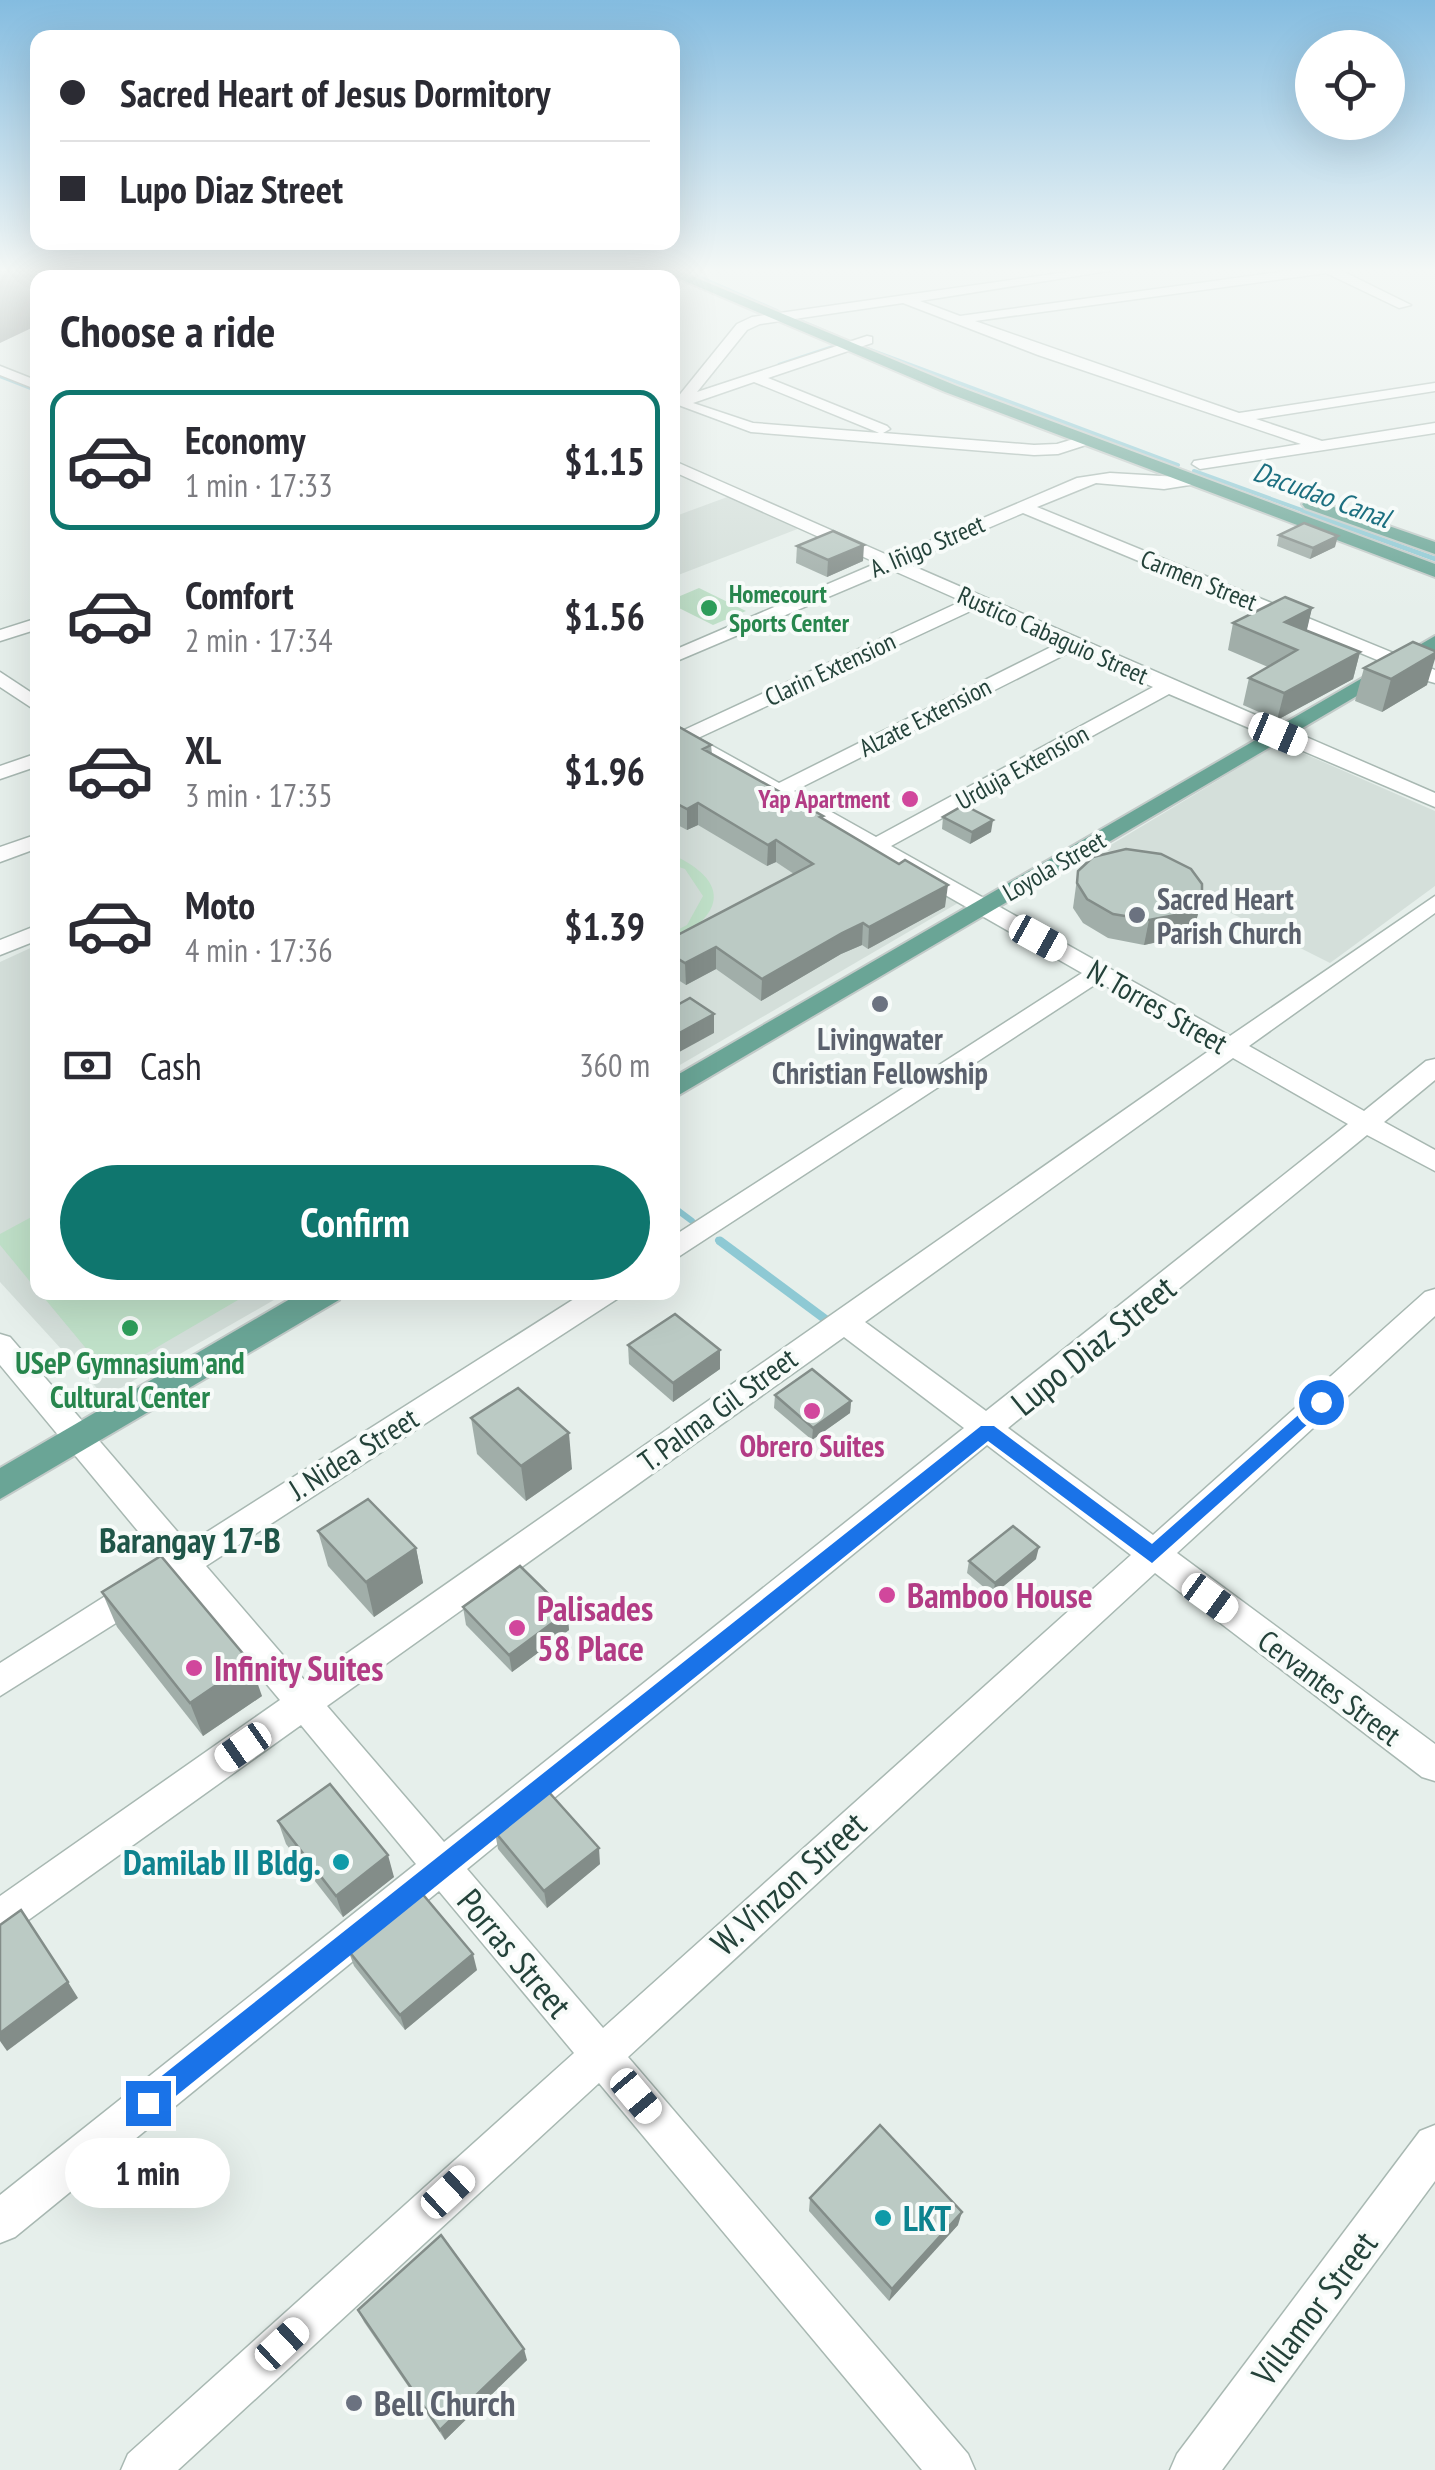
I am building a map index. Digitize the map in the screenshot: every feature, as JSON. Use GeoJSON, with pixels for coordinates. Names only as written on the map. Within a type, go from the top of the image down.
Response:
{"type":"FeatureCollection","features":[{"type":"Feature","properties":{"kind":"main road"},"geometry":{"type":"LineString","coordinates":[[934,382],[1435,571]]}},
{"type":"Feature","properties":{"kind":"main road"},"geometry":{"type":"LineString","coordinates":[[981,382],[1273,490]]}},
{"type":"Feature","properties":{"kind":"main road"},"geometry":{"type":"LineString","coordinates":[[1291,497],[1435,548]]}},
{"type":"Feature","properties":{"kind":"main road","name":"Loyola Street"},"geometry":{"type":"LineString","coordinates":[[680,1085],[1435,642]]}},
{"type":"Feature","properties":{"kind":"main road"},"geometry":{"type":"LineString","coordinates":[[0,1484],[314,1300]]}},
{"type":"Feature","properties":{"kind":"street"},"geometry":{"type":"LineString","coordinates":[[680,403],[739,382]]}},
{"type":"Feature","properties":{"kind":"street"},"geometry":{"type":"LineString","coordinates":[[767,382],[907,439]]}},
{"type":"Feature","properties":{"kind":"street"},"geometry":{"type":"LineString","coordinates":[[1137,382],[1322,446]]}},
{"type":"Feature","properties":{"kind":"street"},"geometry":{"type":"LineString","coordinates":[[1236,417],[1435,386]]}},
{"type":"Feature","properties":{"kind":"street"},"geometry":{"type":"LineString","coordinates":[[680,405],[751,427],[1034,450],[1058,449],[1084,441]]}},
{"type":"Feature","properties":{"kind":"street"},"geometry":{"type":"LineString","coordinates":[[1200,464],[1435,428]]}},
{"type":"Feature","properties":{"kind":"street","name":"Rustico Cabaguio Street"},"geometry":{"type":"LineString","coordinates":[[680,469],[1168,687],[1435,801]]}},
{"type":"Feature","properties":{"kind":"street","name":"A. Iñigo Street"},"geometry":{"type":"LineString","coordinates":[[680,654],[1020,506],[1096,478],[1172,484],[1190,481]]}},
{"type":"Feature","properties":{"kind":"street","name":"Carmen Street"},"geometry":{"type":"LineString","coordinates":[[1020,506],[1435,677]]}},
{"type":"Feature","properties":{"kind":"street","name":"Clarin Extension"},"geometry":{"type":"LineString","coordinates":[[680,733],[977,601]]}},
{"type":"Feature","properties":{"kind":"street"},"geometry":{"type":"LineString","coordinates":[[0,636],[30,627]]}},
{"type":"Feature","properties":{"kind":"street","name":"Alzate Extension"},"geometry":{"type":"LineString","coordinates":[[778,791],[1072,644]]}},
{"type":"Feature","properties":{"kind":"street"},"geometry":{"type":"LineString","coordinates":[[0,678],[30,695]]}},
{"type":"Feature","properties":{"kind":"street","name":"Urduja Extension"},"geometry":{"type":"LineString","coordinates":[[876,846],[1168,687]]}},
{"type":"Feature","properties":{"kind":"street"},"geometry":{"type":"LineString","coordinates":[[0,701],[30,696]]}},
{"type":"Feature","properties":{"kind":"street","name":"N. Torres Street"},"geometry":{"type":"LineString","coordinates":[[680,735],[1435,1162]]}},
{"type":"Feature","properties":{"kind":"street"},"geometry":{"type":"LineString","coordinates":[[0,774],[30,762]]}},
{"type":"Feature","properties":{"kind":"street"},"geometry":{"type":"LineString","coordinates":[[0,855],[30,843]]}},
{"type":"Feature","properties":{"kind":"street","name":"T. Palma Gil Street"},"geometry":{"type":"LineString","coordinates":[[0,1918],[1435,903]]}},
{"type":"Feature","properties":{"kind":"street"},"geometry":{"type":"LineString","coordinates":[[0,948],[30,935]]}},
{"type":"Feature","properties":{"kind":"street"},"geometry":{"type":"LineString","coordinates":[[680,1246],[1099,972]]}},
{"type":"Feature","properties":{"kind":"street","name":"Lupo Diaz Street"},"geometry":{"type":"LineString","coordinates":[[0,2222],[988,1431],[1435,1067]]}},
{"type":"Feature","properties":{"kind":"street","name":"W. Vinzon Street"},"geometry":{"type":"LineString","coordinates":[[144,2470],[1435,1299]]}},
{"type":"Feature","properties":{"kind":"street","name":"J. Nidea Street"},"geometry":{"type":"LineString","coordinates":[[0,1680],[594,1300]]}},
{"type":"Feature","properties":{"kind":"street","name":"Cervantes Street"},"geometry":{"type":"LineString","coordinates":[[842,1320],[1435,1765]]}},
{"type":"Feature","properties":{"kind":"street","name":"Porras Street"},"geometry":{"type":"LineString","coordinates":[[0,1345],[952,2470]]}},
{"type":"Feature","properties":{"kind":"street","name":"Villamor Street"},"geometry":{"type":"LineString","coordinates":[[1193,2470],[1435,2146]]}},
{"type":"Feature","properties":{"kind":"shaded area"},"geometry":{"type":"Polygon","coordinates":[[[730,496],[800,528],[680,574],[680,514],[730,496]]]}},
{"type":"Feature","properties":{"kind":"shaded area"},"geometry":{"type":"Polygon","coordinates":[[[680,742],[958,903],[680,1065],[680,742]]]}},
{"type":"Feature","properties":{"kind":"shaded area"},"geometry":{"type":"Polygon","coordinates":[[[1280,743],[1435,811],[1435,886],[1330,963],[1104,849],[1280,743]]]}},
{"type":"Feature","properties":{"kind":"shaded area"},"geometry":{"type":"Polygon","coordinates":[[[30,948],[30,1300],[274,1300],[105,1397],[0,1282],[0,962],[30,948]]]}},
{"type":"Feature","properties":{"kind":"green space","name":"Homecourt Sports Center"},"geometry":{"type":"Polygon","coordinates":[[[699,588],[746,611],[713,625],[680,608],[680,596],[699,588]]]}},
{"type":"Feature","properties":{"kind":"green space"},"geometry":{"type":"Polygon","coordinates":[[[680,859],[704,875],[714,897],[704,919],[680,936],[680,928],[687,925],[703,896],[680,867],[680,859]]]}},
{"type":"Feature","properties":{"kind":"green space","name":"USeP Gymnasium and Cultural Center"},"geometry":{"type":"Polygon","coordinates":[[[30,1218],[30,1281],[0,1245],[0,1234],[30,1218]]]}},
{"type":"Feature","properties":{"kind":"green space","name":"USeP Gymnasium and Cultural Center"},"geometry":{"type":"Polygon","coordinates":[[[46,1300],[238,1300],[130,1363],[99,1364],[46,1300]]]}},
{"type":"Feature","properties":{"kind":"building"},"geometry":{"type":"Polygon","coordinates":[[[1304,523],[1338,536],[1313,548],[1279,535],[1304,523]]]}},
{"type":"Feature","properties":{"kind":"building"},"geometry":{"type":"Polygon","coordinates":[[[833,531],[864,545],[828,560],[797,546],[833,531]]]}},
{"type":"Feature","properties":{"kind":"building"},"geometry":{"type":"Polygon","coordinates":[[[1285,597],[1312,608],[1285,622],[1360,652],[1284,693],[1249,678],[1297,650],[1233,623],[1285,597]]]}},
{"type":"Feature","properties":{"kind":"building"},"geometry":{"type":"Polygon","coordinates":[[[1413,642],[1435,653],[1391,679],[1364,668],[1413,642]]]}},
{"type":"Feature","properties":{"kind":"building"},"geometry":{"type":"Polygon","coordinates":[[[680,728],[711,745],[703,749],[899,864],[905,860],[948,885],[869,927],[863,923],[842,933],[762,979],[716,947],[685,963],[680,960],[680,934],[813,864],[776,840],[768,845],[698,803],[687,809],[680,805],[680,728]]]}},
{"type":"Feature","properties":{"kind":"building"},"geometry":{"type":"Polygon","coordinates":[[[964,805],[993,820],[972,832],[943,817],[964,805]]]}},
{"type":"Feature","properties":{"kind":"building"},"geometry":{"type":"Polygon","coordinates":[[[1126,849],[1161,854],[1191,869],[1202,884],[1202,897],[1186,913],[1149,920],[1113,914],[1087,899],[1077,883],[1078,871],[1093,857],[1126,849]]]}},
{"type":"Feature","properties":{"kind":"building"},"geometry":{"type":"Polygon","coordinates":[[[690,998],[714,1014],[680,1033],[680,1004],[690,998]]]}},
{"type":"Feature","properties":{"kind":"building"},"geometry":{"type":"Polygon","coordinates":[[[675,1314],[720,1350],[673,1383],[628,1345],[675,1314]]]}},
{"type":"Feature","properties":{"kind":"building","name":"Obrero Suites"},"geometry":{"type":"Polygon","coordinates":[[[812,1369],[851,1401],[813,1428],[775,1395],[812,1369]]]}},
{"type":"Feature","properties":{"kind":"building"},"geometry":{"type":"Polygon","coordinates":[[[518,1388],[569,1433],[521,1466],[471,1418],[518,1388]]]}},
{"type":"Feature","properties":{"kind":"building"},"geometry":{"type":"Polygon","coordinates":[[[368,1499],[416,1548],[366,1582],[318,1531],[368,1499]]]}},
{"type":"Feature","properties":{"kind":"building"},"geometry":{"type":"Polygon","coordinates":[[[1013,1526],[1039,1547],[995,1583],[969,1561],[1013,1526]]]}},
{"type":"Feature","properties":{"kind":"building","name":"Infinity Suites"},"geometry":{"type":"Polygon","coordinates":[[[161,1556],[250,1662],[190,1703],[102,1592],[161,1556]]]}},
{"type":"Feature","properties":{"kind":"building","name":"Palisades 58 Place"},"geometry":{"type":"Polygon","coordinates":[[[520,1566],[567,1612],[509,1655],[463,1607],[520,1566]]]}},
{"type":"Feature","properties":{"kind":"building","name":"Damilab II Bldg."},"geometry":{"type":"Polygon","coordinates":[[[330,1784],[388,1855],[336,1896],[278,1821],[330,1784]]]}},
{"type":"Feature","properties":{"kind":"building"},"geometry":{"type":"Polygon","coordinates":[[[547,1790],[599,1848],[544,1891],[495,1832],[547,1790]]]}},
{"type":"Feature","properties":{"kind":"building"},"geometry":{"type":"Polygon","coordinates":[[[420,1891],[473,1954],[400,2015],[348,1950],[420,1891]]]}},
{"type":"Feature","properties":{"kind":"building"},"geometry":{"type":"Polygon","coordinates":[[[21,1910],[68,1982],[0,2033],[0,1925],[21,1910]]]}},
{"type":"Feature","properties":{"kind":"building","name":"LKT"},"geometry":{"type":"Polygon","coordinates":[[[880,2125],[962,2212],[892,2289],[810,2198],[880,2125]]]}},
{"type":"Feature","properties":{"kind":"building"},"geometry":{"type":"Polygon","coordinates":[[[441,2235],[524,2349],[440,2430],[358,2310],[441,2235]]]}},
{"type":"Feature","properties":{"kind":"waterway"},"geometry":{"type":"LineString","coordinates":[[16,382],[30,388]]}},
{"type":"Feature","properties":{"kind":"waterway","name":"Dacudao Canal"},"geometry":{"type":"LineString","coordinates":[[957,382],[1178,465]]}},
{"type":"Feature","properties":{"kind":"waterway","name":"Dacudao Canal"},"geometry":{"type":"LineString","coordinates":[[1194,471],[1310,513]]}},
{"type":"Feature","properties":{"kind":"waterway","name":"Dacudao Canal"},"geometry":{"type":"LineString","coordinates":[[1303,511],[1435,559]]}},
{"type":"Feature","properties":{"kind":"waterway"},"geometry":{"type":"LineString","coordinates":[[680,1212],[692,1221]]}},
{"type":"Feature","properties":{"kind":"waterway"},"geometry":{"type":"LineString","coordinates":[[718,1240],[723,1244]]}},
{"type":"Feature","properties":{"kind":"waterway"},"geometry":{"type":"LineString","coordinates":[[720,1241],[825,1319]]}},
{"type":"Feature","properties":{"kind":"place","name":"Homecourt Sports Center"},"geometry":{"type":"Point","coordinates":[709,608]}},
{"type":"Feature","properties":{"kind":"place","name":"Yap Apartment"},"geometry":{"type":"Point","coordinates":[910,799]}},
{"type":"Feature","properties":{"kind":"place","name":"Sacred Heart Parish Church"},"geometry":{"type":"Point","coordinates":[1137,915]}},
{"type":"Feature","properties":{"kind":"place","name":"Livingwater Christian Fellowship"},"geometry":{"type":"Point","coordinates":[880,1004]}},
{"type":"Feature","properties":{"kind":"place","name":"USeP Gymnasium and Cultural Center"},"geometry":{"type":"Point","coordinates":[130,1328]}},
{"type":"Feature","properties":{"kind":"place","name":"Obrero Suites"},"geometry":{"type":"Point","coordinates":[812,1411]}},
{"type":"Feature","properties":{"kind":"place","name":"Bamboo House"},"geometry":{"type":"Point","coordinates":[887,1595]}},
{"type":"Feature","properties":{"kind":"place","name":"Palisades 58 Place"},"geometry":{"type":"Point","coordinates":[517,1628]}},
{"type":"Feature","properties":{"kind":"place","name":"Infinity Suites"},"geometry":{"type":"Point","coordinates":[194,1668]}},
{"type":"Feature","properties":{"kind":"place","name":"Damilab II Bldg."},"geometry":{"type":"Point","coordinates":[341,1862]}},
{"type":"Feature","properties":{"kind":"place","name":"LKT"},"geometry":{"type":"Point","coordinates":[883,2218]}},
{"type":"Feature","properties":{"kind":"place","name":"Bell Church"},"geometry":{"type":"Point","coordinates":[354,2403]}},
{"type":"Feature","properties":{"kind":"district","name":"Barangay 17-B"},"geometry":{"type":"Point","coordinates":[190,1540]}},
{"type":"Feature","properties":{"kind":"route"},"geometry":{"type":"LineString","coordinates":[[148,2103],[988,1431],[1152,1556],[1321,1402]]}}]}
